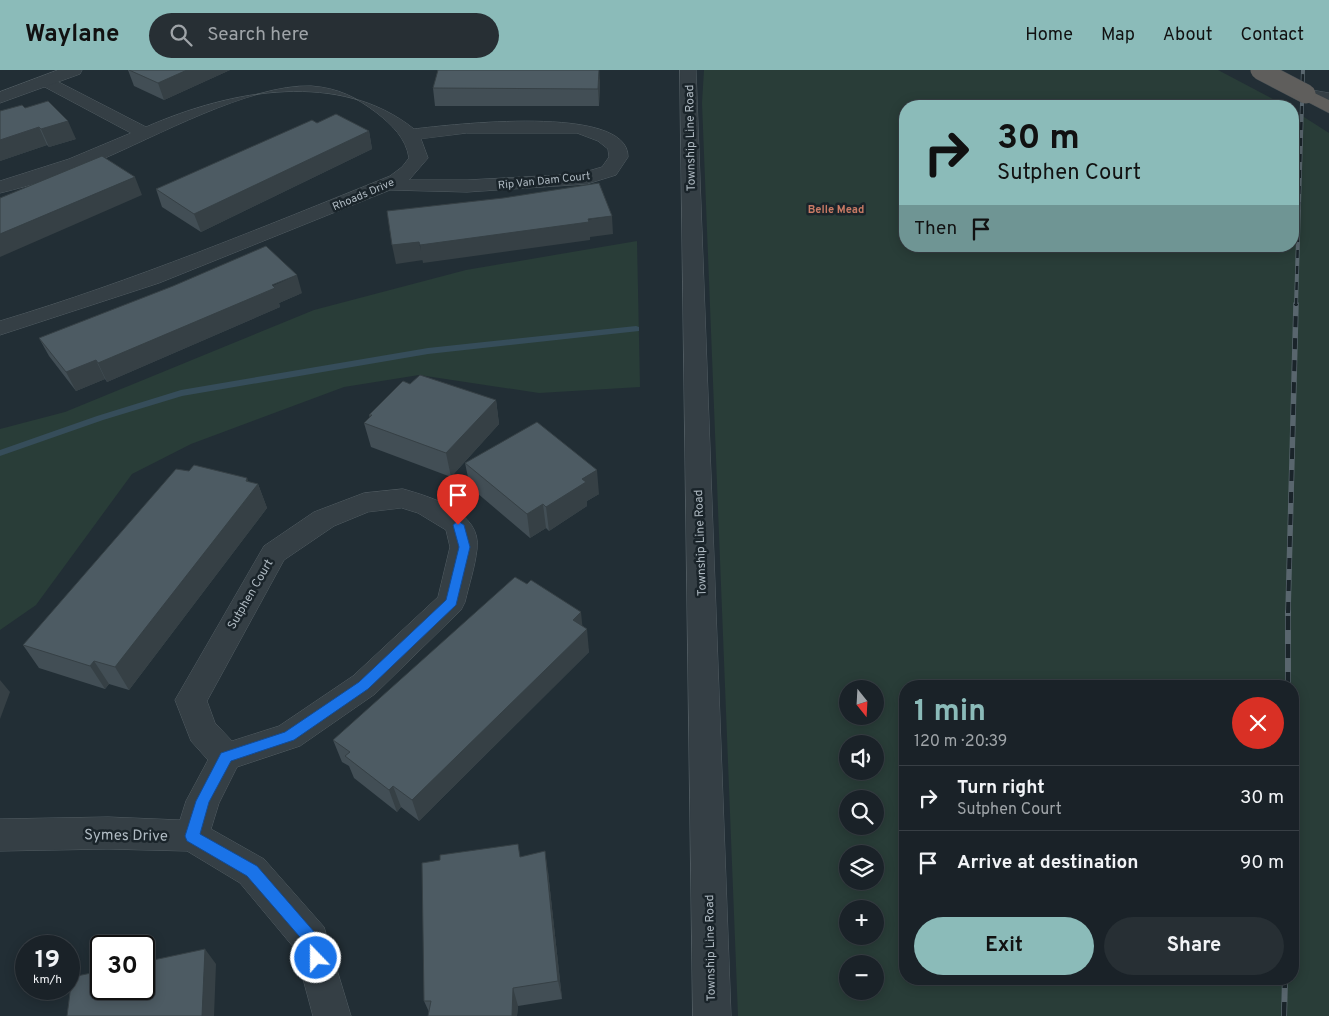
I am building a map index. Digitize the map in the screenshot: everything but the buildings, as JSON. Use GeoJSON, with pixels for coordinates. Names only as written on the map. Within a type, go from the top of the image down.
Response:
{"type":"FeatureCollection","features":[{"type":"Feature","properties":{"kind":"highway"},"geometry":{"type":"LineString","coordinates":[[1260,70],[1329,108]]}},
{"type":"Feature","properties":{"kind":"street"},"geometry":{"type":"LineString","coordinates":[[0,98],[74,70]]}},
{"type":"Feature","properties":{"kind":"street","name":"Township Line Road"},"geometry":{"type":"LineString","coordinates":[[688,70],[712,1016]]}},
{"type":"Feature","properties":{"kind":"street","name":"Rhoads Drive"},"geometry":{"type":"LineString","coordinates":[[0,187],[72,165],[246,91],[291,82],[312,75],[349,88],[393,117],[409,135],[418,151],[419,158],[409,171],[388,184],[178,270],[62,311],[0,328]]}},
{"type":"Feature","properties":{"kind":"street"},"geometry":{"type":"LineString","coordinates":[[47,81],[144,133]]}},
{"type":"Feature","properties":{"kind":"street"},"geometry":{"type":"LineString","coordinates":[[1306,94],[1329,98]]}},
{"type":"Feature","properties":{"kind":"street","name":"Rip Van Dam Court"},"geometry":{"type":"LineString","coordinates":[[388,184],[452,188],[573,179],[610,170],[618,161],[619,152],[615,145],[593,132],[576,128],[467,128],[409,135]]}},
{"type":"Feature","properties":{"kind":"street","name":"Sutphen Court"},"geometry":{"type":"LineString","coordinates":[[403,498],[427,506],[458,525],[464,547],[451,602],[364,685],[290,736],[226,757],[202,731],[191,700],[274,553],[324,518],[364,503],[403,498]]}},
{"type":"Feature","properties":{"kind":"street"},"geometry":{"type":"LineString","coordinates":[[192,836],[203,801],[226,757]]}},
{"type":"Feature","properties":{"kind":"street","name":"Symes Drive"},"geometry":{"type":"LineString","coordinates":[[0,835],[108,833],[192,836],[252,871],[311,940],[332,1016]]}},
{"type":"Feature","properties":{"kind":"green space"},"geometry":{"type":"Polygon","coordinates":[[[704,70],[1218,70],[1275,100],[899,100],[899,252],[1299,252],[1299,114],[1329,133],[1329,1016],[738,1016],[702,103],[704,70]]]}},
{"type":"Feature","properties":{"kind":"green space"},"geometry":{"type":"Polygon","coordinates":[[[637,241],[640,387],[539,393],[419,375],[344,387],[191,444],[132,474],[36,605],[0,630],[0,429],[65,412],[314,310],[466,270],[637,241]]]}},
{"type":"Feature","properties":{"kind":"waterway"},"geometry":{"type":"LineString","coordinates":[[0,453],[100,418],[181,393],[428,351],[636,329]]}},
{"type":"Feature","properties":{"kind":"railway"},"geometry":{"type":"LineString","coordinates":[[1299,205],[1303,70]]}},
{"type":"Feature","properties":{"kind":"railway"},"geometry":{"type":"LineString","coordinates":[[1296,306],[1298,252]]}},
{"type":"Feature","properties":{"kind":"railway"},"geometry":{"type":"LineString","coordinates":[[1288,613],[1296,304]]}},
{"type":"Feature","properties":{"kind":"railway"},"geometry":{"type":"LineString","coordinates":[[1288,613],[1288,680]]}},
{"type":"Feature","properties":{"kind":"railway"},"geometry":{"type":"LineString","coordinates":[[1284,1016],[1285,985]]}},
{"type":"Feature","properties":{"kind":"district","name":"Belle Mead"},"geometry":{"type":"Point","coordinates":[836,209]}},
{"type":"Feature","properties":{"kind":"route"},"geometry":{"type":"LineString","coordinates":[[316,958],[311,940],[252,871],[192,836],[203,801],[226,757],[290,736],[364,685],[451,602],[458,580],[464,547],[458,525]]}}]}
